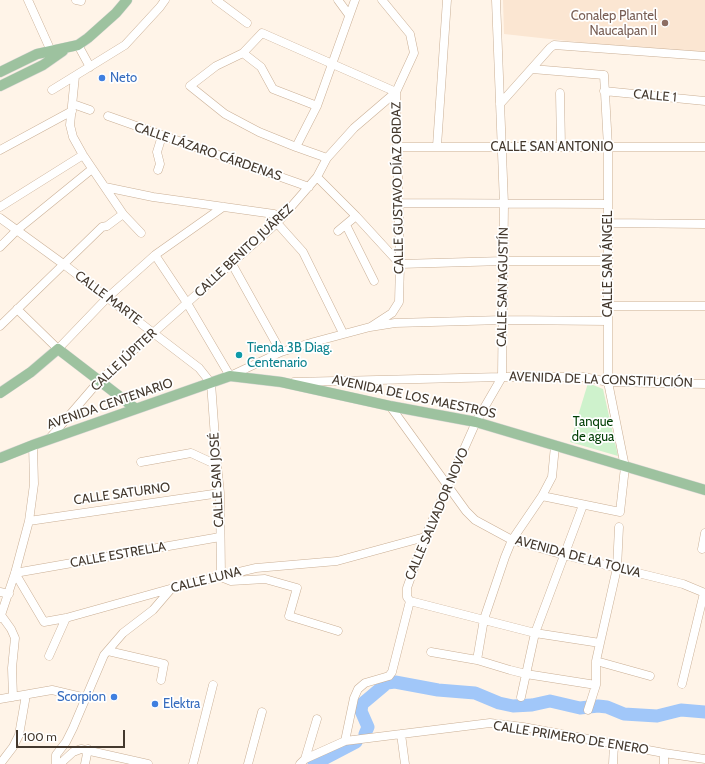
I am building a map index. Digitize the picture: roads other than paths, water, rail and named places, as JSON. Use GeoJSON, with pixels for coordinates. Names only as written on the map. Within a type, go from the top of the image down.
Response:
{"type":"FeatureCollection","features":[{"type":"Feature","properties":{"kind":"main road"},"geometry":{"type":"LineString","coordinates":[[0,86],[43,65],[88,38],[116,13],[127,0]]}},
{"type":"Feature","properties":{"kind":"main road"},"geometry":{"type":"LineString","coordinates":[[0,72],[36,54],[73,46]]}},
{"type":"Feature","properties":{"kind":"main road"},"geometry":{"type":"LineString","coordinates":[[0,393],[31,372],[58,348],[136,409]]}},
{"type":"Feature","properties":{"kind":"main road","name":"AVENIDA DE LOS MAESTROS"},"geometry":{"type":"LineString","coordinates":[[230,376],[281,382],[390,406],[476,422],[705,490]]}},
{"type":"Feature","properties":{"kind":"main road","name":"AVENIDA CENTENARIO"},"geometry":{"type":"LineString","coordinates":[[0,458],[49,439],[230,376]]}},
{"type":"Feature","properties":{"kind":"street"},"geometry":{"type":"LineString","coordinates":[[28,0],[51,51]]}},
{"type":"Feature","properties":{"kind":"street"},"geometry":{"type":"LineString","coordinates":[[52,90],[125,45],[160,8],[165,0]]}},
{"type":"Feature","properties":{"kind":"street"},"geometry":{"type":"LineString","coordinates":[[216,0],[247,23]]}},
{"type":"Feature","properties":{"kind":"street"},"geometry":{"type":"LineString","coordinates":[[338,0],[350,15]]}},
{"type":"Feature","properties":{"kind":"street"},"geometry":{"type":"LineString","coordinates":[[296,147],[317,106],[333,65],[355,0]]}},
{"type":"Feature","properties":{"kind":"street","name":"CALLE GUSTAVO DÍAZ ORDAZ"},"geometry":{"type":"LineString","coordinates":[[370,327],[392,313],[399,302],[400,264],[396,92],[414,53],[410,34],[382,0]]}},
{"type":"Feature","properties":{"kind":"street"},"geometry":{"type":"LineString","coordinates":[[437,146],[447,0]]}},
{"type":"Feature","properties":{"kind":"street","name":"CALLE SAN AGUSTÍN"},"geometry":{"type":"LineString","coordinates":[[476,422],[502,377],[504,204],[496,0]]}},
{"type":"Feature","properties":{"kind":"street"},"geometry":{"type":"LineString","coordinates":[[327,158],[259,132],[224,114],[190,86],[216,66],[243,52],[262,33],[396,92]]}},
{"type":"Feature","properties":{"kind":"street"},"geometry":{"type":"LineString","coordinates":[[500,104],[554,45],[705,56]]}},
{"type":"Feature","properties":{"kind":"street"},"geometry":{"type":"LineString","coordinates":[[73,46],[90,67]]}},
{"type":"Feature","properties":{"kind":"street"},"geometry":{"type":"LineString","coordinates":[[243,52],[261,67],[272,89],[317,106]]}},
{"type":"Feature","properties":{"kind":"street","name":"CALLE SAN ÁNGEL"},"geometry":{"type":"LineString","coordinates":[[532,69],[604,75],[608,147],[608,382],[625,467],[620,512],[583,505]]}},
{"type":"Feature","properties":{"kind":"street"},"geometry":{"type":"LineString","coordinates":[[75,76],[70,125],[73,137],[92,169],[123,214],[141,233]]}},
{"type":"Feature","properties":{"kind":"street","name":"CALLE 1"},"geometry":{"type":"LineString","coordinates":[[604,91],[705,100]]}},
{"type":"Feature","properties":{"kind":"street","name":"CALLE BENITO JUÁREZ"},"geometry":{"type":"LineString","coordinates":[[187,303],[277,223],[309,187],[317,177],[327,158],[354,128],[396,92]]}},
{"type":"Feature","properties":{"kind":"street"},"geometry":{"type":"LineString","coordinates":[[560,93],[561,146]]}},
{"type":"Feature","properties":{"kind":"street"},"geometry":{"type":"LineString","coordinates":[[0,150],[72,108],[90,110]]}},
{"type":"Feature","properties":{"kind":"street","name":"CALLE LÁZARO CÁRDENAS"},"geometry":{"type":"LineString","coordinates":[[108,116],[309,187]]}},
{"type":"Feature","properties":{"kind":"street"},"geometry":{"type":"LineString","coordinates":[[158,170],[160,164],[157,152],[162,136]]}},
{"type":"Feature","properties":{"kind":"street","name":"CALLE SAN ANTONIO"},"geometry":{"type":"LineString","coordinates":[[398,147],[705,147]]}},
{"type":"Feature","properties":{"kind":"street"},"geometry":{"type":"LineString","coordinates":[[0,207],[83,155]]}},
{"type":"Feature","properties":{"kind":"street"},"geometry":{"type":"LineString","coordinates":[[0,247],[17,230],[92,169]]}},
{"type":"Feature","properties":{"kind":"street"},"geometry":{"type":"LineString","coordinates":[[317,177],[356,216],[400,264],[504,261],[608,261]]}},
{"type":"Feature","properties":{"kind":"street"},"geometry":{"type":"LineString","coordinates":[[104,187],[152,197],[274,214]]}},
{"type":"Feature","properties":{"kind":"street"},"geometry":{"type":"LineString","coordinates":[[399,203],[608,204]]}},
{"type":"Feature","properties":{"kind":"street"},"geometry":{"type":"LineString","coordinates":[[17,309],[58,348],[107,298],[156,255],[223,207]]}},
{"type":"Feature","properties":{"kind":"street"},"geometry":{"type":"LineString","coordinates":[[0,326],[64,265],[105,230],[107,226],[123,214]]}},
{"type":"Feature","properties":{"kind":"street"},"geometry":{"type":"LineString","coordinates":[[338,231],[356,216]]}},
{"type":"Feature","properties":{"kind":"street","name":"CALLE MARTE"},"geometry":{"type":"LineString","coordinates":[[0,218],[153,332],[199,368],[211,383]]}},
{"type":"Feature","properties":{"kind":"street"},"geometry":{"type":"LineString","coordinates":[[277,223],[303,252],[343,333]]}},
{"type":"Feature","properties":{"kind":"street"},"geometry":{"type":"LineString","coordinates":[[608,223],[705,224]]}},
{"type":"Feature","properties":{"kind":"street"},"geometry":{"type":"LineString","coordinates":[[346,225],[374,281]]}},
{"type":"Feature","properties":{"kind":"street"},"geometry":{"type":"LineString","coordinates":[[156,255],[187,303],[230,376],[281,352],[343,333],[395,323],[503,320],[608,320]]}},
{"type":"Feature","properties":{"kind":"street"},"geometry":{"type":"LineString","coordinates":[[232,264],[281,352]]}},
{"type":"Feature","properties":{"kind":"street","name":"CALLE JÚPITER"},"geometry":{"type":"LineString","coordinates":[[49,439],[99,381],[187,303]]}},
{"type":"Feature","properties":{"kind":"street"},"geometry":{"type":"LineString","coordinates":[[608,306],[705,306]]}},
{"type":"Feature","properties":{"kind":"street","name":"AVENIDA DE LA CONSTITUCIÓN"},"geometry":{"type":"LineString","coordinates":[[281,382],[502,377],[584,377],[608,382],[705,384]]}},
{"type":"Feature","properties":{"kind":"street","name":"CALLE SAN JOSÉ"},"geometry":{"type":"LineString","coordinates":[[211,383],[220,493],[221,577]]}},
{"type":"Feature","properties":{"kind":"street","name":"AVENIDA DE LA TOLVA"},"geometry":{"type":"LineString","coordinates":[[390,406],[466,511],[475,520],[512,540],[564,555],[683,584],[704,593]]}},
{"type":"Feature","properties":{"kind":"street","name":"CALLE SALVADOR NOVO"},"geometry":{"type":"LineString","coordinates":[[346,741],[354,698],[358,689],[365,683],[389,676],[392,672],[410,601],[407,597],[407,588],[425,537],[476,422]]}},
{"type":"Feature","properties":{"kind":"street"},"geometry":{"type":"LineString","coordinates":[[13,697],[12,668],[15,638],[11,629],[0,617],[9,594],[29,521],[34,484],[33,445]]}},
{"type":"Feature","properties":{"kind":"street"},"geometry":{"type":"LineString","coordinates":[[477,660],[484,619],[505,557],[512,540],[542,496],[552,477],[555,446]]}},
{"type":"Feature","properties":{"kind":"street"},"geometry":{"type":"LineString","coordinates":[[141,462],[191,453],[217,465]]}},
{"type":"Feature","properties":{"kind":"street","name":"CALLE SATURNO"},"geometry":{"type":"LineString","coordinates":[[29,521],[220,493]]}},
{"type":"Feature","properties":{"kind":"street"},"geometry":{"type":"LineString","coordinates":[[521,697],[536,633],[583,505],[542,496]]}},
{"type":"Feature","properties":{"kind":"street"},"geometry":{"type":"LineString","coordinates":[[588,710],[596,686],[596,661],[617,568],[619,527]]}},
{"type":"Feature","properties":{"kind":"street"},"geometry":{"type":"LineString","coordinates":[[702,549],[705,533]]}},
{"type":"Feature","properties":{"kind":"street","name":"CALLE ESTRELLA"},"geometry":{"type":"LineString","coordinates":[[15,574],[220,537]]}},
{"type":"Feature","properties":{"kind":"street","name":"CALLE LUNA"},"geometry":{"type":"LineString","coordinates":[[15,574],[44,622],[66,618],[256,568],[338,561],[425,537]]}},
{"type":"Feature","properties":{"kind":"street"},"geometry":{"type":"LineString","coordinates":[[221,577],[231,581],[265,579],[297,588],[289,616],[338,631]]}},
{"type":"Feature","properties":{"kind":"street"},"geometry":{"type":"LineString","coordinates":[[148,764],[138,763],[81,748],[75,750],[62,762],[56,764],[56,755],[70,736],[100,662],[108,650],[123,633],[153,610],[172,589]]}},
{"type":"Feature","properties":{"kind":"street"},"geometry":{"type":"LineString","coordinates":[[0,592],[9,594]]}},
{"type":"Feature","properties":{"kind":"street"},"geometry":{"type":"LineString","coordinates":[[682,684],[704,593]]}},
{"type":"Feature","properties":{"kind":"street"},"geometry":{"type":"LineString","coordinates":[[410,601],[536,633],[600,643]]}},
{"type":"Feature","properties":{"kind":"street"},"geometry":{"type":"LineString","coordinates":[[49,656],[66,618]]}},
{"type":"Feature","properties":{"kind":"street"},"geometry":{"type":"LineString","coordinates":[[108,650],[164,664],[161,680]]}},
{"type":"Feature","properties":{"kind":"street"},"geometry":{"type":"LineString","coordinates":[[431,652],[477,660],[526,674],[596,686]]}},
{"type":"Feature","properties":{"kind":"street"},"geometry":{"type":"LineString","coordinates":[[596,661],[650,676]]}},
{"type":"Feature","properties":{"kind":"street"},"geometry":{"type":"LineString","coordinates":[[193,764],[213,685]]}},
{"type":"Feature","properties":{"kind":"street"},"geometry":{"type":"LineString","coordinates":[[0,699],[52,690],[86,698]]}},
{"type":"Feature","properties":{"kind":"street"},"geometry":{"type":"LineString","coordinates":[[0,764],[13,747],[19,735],[26,695]]}},
{"type":"Feature","properties":{"kind":"street"},"geometry":{"type":"LineString","coordinates":[[248,764],[262,712]]}},
{"type":"Feature","properties":{"kind":"street"},"geometry":{"type":"LineString","coordinates":[[302,762],[317,718]]}},
{"type":"Feature","properties":{"kind":"street","name":"CALLE PRIMERO DE ENERO"},"geometry":{"type":"LineString","coordinates":[[302,762],[346,741],[490,723],[522,726],[705,760]]}},
{"type":"Feature","properties":{"kind":"street"},"geometry":{"type":"LineString","coordinates":[[401,734],[405,764]]}},
{"type":"Feature","properties":{"kind":"street"},"geometry":{"type":"LineString","coordinates":[[613,764],[614,744]]}},
{"type":"Feature","properties":{"kind":"street"},"geometry":{"type":"LineString","coordinates":[[85,764],[88,749]]}},
{"type":"Feature","properties":{"kind":"street"},"geometry":{"type":"LineString","coordinates":[[664,753],[664,764]]}},
{"type":"Feature","properties":{"kind":"waterway"},"geometry":{"type":"LineString","coordinates":[[365,734],[368,727],[361,711],[362,704],[387,683],[395,682],[438,690],[475,693],[499,703],[513,706],[532,705],[550,701],[580,708],[598,706],[607,707],[624,714],[657,716],[681,710],[705,712]]}},
{"type":"Feature","properties":{"kind":"waterway"},"geometry":{"type":"LineString","coordinates":[[314,764],[356,742]]}},
{"type":"Feature","properties":{"kind":"place","name":"Conalep Plantel Naucalpan II"},"geometry":{"type":"Point","coordinates":[665,23]}},
{"type":"Feature","properties":{"kind":"place","name":"Neto"},"geometry":{"type":"Point","coordinates":[102,78]}},
{"type":"Feature","properties":{"kind":"place","name":"Tienda 3B Diag. Centenario"},"geometry":{"type":"Point","coordinates":[239,355]}},
{"type":"Feature","properties":{"kind":"place","name":"Scorpion"},"geometry":{"type":"Point","coordinates":[114,697]}},
{"type":"Feature","properties":{"kind":"place","name":"Elektra"},"geometry":{"type":"Point","coordinates":[155,704]}},
{"type":"Feature","properties":{"kind":"park label","name":"Tanque de agua"},"geometry":{"type":"Point","coordinates":[593,430]}}]}
